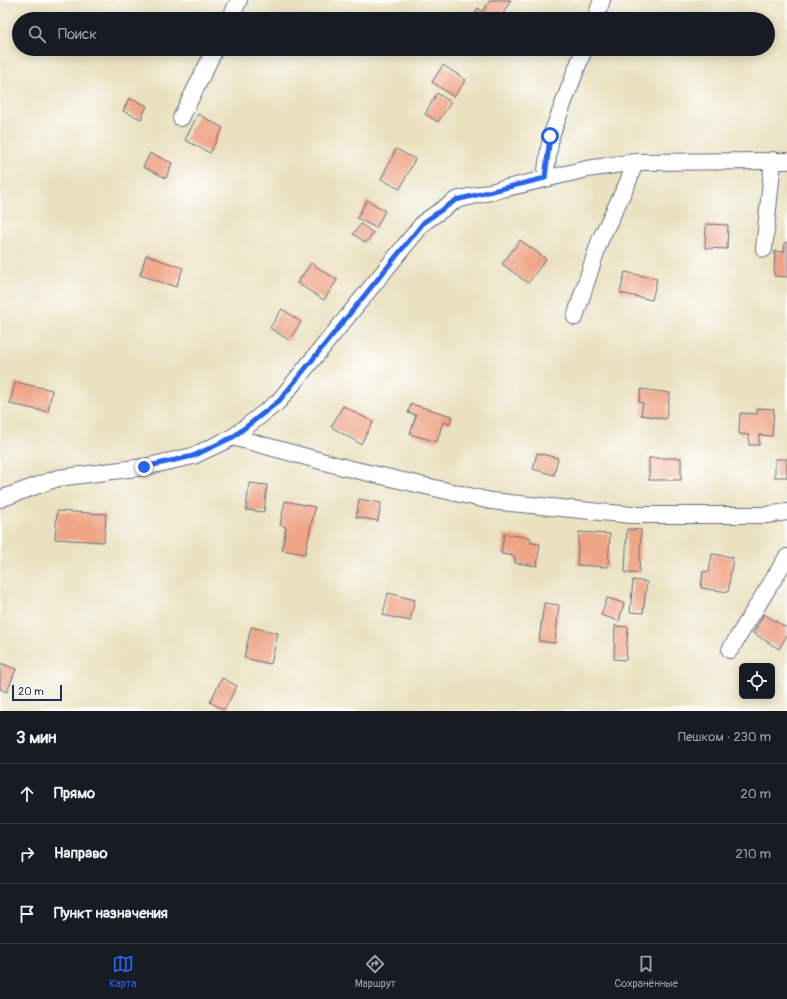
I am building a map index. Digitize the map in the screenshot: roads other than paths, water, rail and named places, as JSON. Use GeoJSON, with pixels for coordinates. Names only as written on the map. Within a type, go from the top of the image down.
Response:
{"type":"FeatureCollection","features":[{"type":"Feature","properties":{"kind":"street"},"geometry":{"type":"LineString","coordinates":[[233,12],[239,0]]}},
{"type":"Feature","properties":{"kind":"street"},"geometry":{"type":"LineString","coordinates":[[598,12],[602,0]]}},
{"type":"Feature","properties":{"kind":"street"},"geometry":{"type":"LineString","coordinates":[[181,118],[212,56]]}},
{"type":"Feature","properties":{"kind":"street"},"geometry":{"type":"LineString","coordinates":[[545,178],[550,136],[581,56]]}},
{"type":"Feature","properties":{"kind":"street"},"geometry":{"type":"LineString","coordinates":[[0,499],[58,478],[144,467],[193,456],[233,437],[279,401],[424,222],[456,200],[586,168],[634,162],[780,160],[764,249]]}},
{"type":"Feature","properties":{"kind":"street"},"geometry":{"type":"LineString","coordinates":[[575,317],[600,240],[628,182],[634,162]]}},
{"type":"Feature","properties":{"kind":"street"},"geometry":{"type":"LineString","coordinates":[[233,437],[347,468],[491,501],[631,516],[766,515],[787,512]]}},
{"type":"Feature","properties":{"kind":"street"},"geometry":{"type":"LineString","coordinates":[[730,650],[787,557]]}}]}
